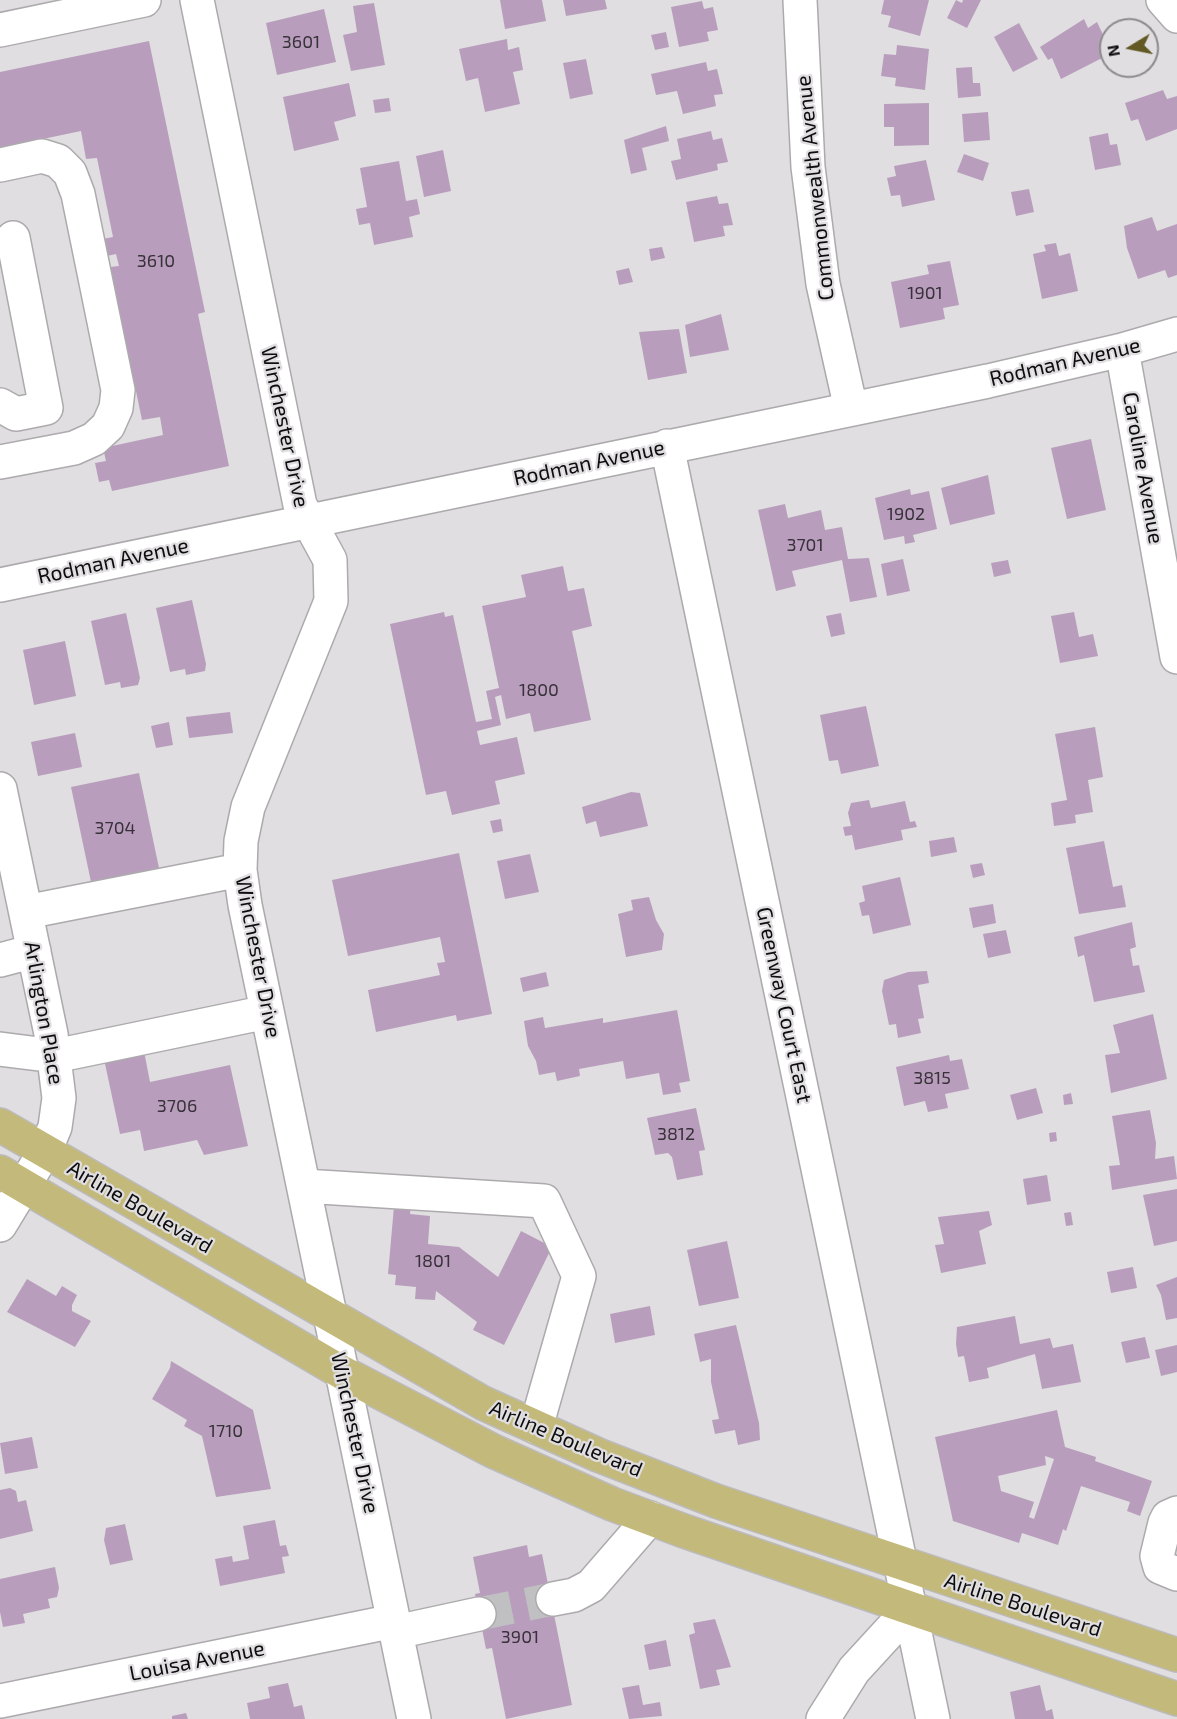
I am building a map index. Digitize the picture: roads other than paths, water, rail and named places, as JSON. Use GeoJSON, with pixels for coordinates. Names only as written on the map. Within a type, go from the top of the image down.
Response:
{"type":"FeatureCollection","features":[{"type":"Feature","properties":{"kind":"main road","name":"Airline Boulevard"},"geometry":{"type":"LineString","coordinates":[[0,1125],[483,1403],[598,1455],[716,1501],[1177,1655]]}},
{"type":"Feature","properties":{"kind":"main road","name":"Airline Boulevard"},"geometry":{"type":"LineString","coordinates":[[12,1179],[343,1373],[494,1451],[650,1518],[1177,1699]]}},
{"type":"Feature","properties":{"kind":"street"},"geometry":{"type":"LineString","coordinates":[[0,30],[144,0]]}},
{"type":"Feature","properties":{"kind":"street","name":"Winchester Drive"},"geometry":{"type":"LineString","coordinates":[[197,0],[300,506],[330,560],[331,601],[248,807],[241,841],[240,870],[267,1011],[414,1719]]}},
{"type":"Feature","properties":{"kind":"street","name":"Commonwealth Avenue"},"geometry":{"type":"LineString","coordinates":[[800,0],[808,167],[823,284],[851,409]]}},
{"type":"Feature","properties":{"kind":"street"},"geometry":{"type":"LineString","coordinates":[[1164,0],[1177,16]]}},
{"type":"Feature","properties":{"kind":"street"},"geometry":{"type":"LineString","coordinates":[[0,165],[42,156],[58,161],[70,173],[78,194],[117,390],[116,408],[108,426],[94,439],[74,448],[0,462]]}},
{"type":"Feature","properties":{"kind":"street"},"geometry":{"type":"LineString","coordinates":[[0,405],[16,414],[46,408],[13,238]]}},
{"type":"Feature","properties":{"kind":"street","name":"Rodman Avenue"},"geometry":{"type":"LineString","coordinates":[[0,585],[851,409],[1122,351],[1177,334]]}},
{"type":"Feature","properties":{"kind":"street","name":"Caroline Avenue"},"geometry":{"type":"LineString","coordinates":[[1122,351],[1177,653]]}},
{"type":"Feature","properties":{"kind":"street","name":"Greenway Court East"},"geometry":{"type":"LineString","coordinates":[[668,446],[933,1719]]}},
{"type":"Feature","properties":{"kind":"street","name":"Arlington Place"},"geometry":{"type":"LineString","coordinates":[[0,789],[55,1056],[59,1098],[55,1127],[45,1151],[12,1179],[0,1224]]}},
{"type":"Feature","properties":{"kind":"street"},"geometry":{"type":"LineString","coordinates":[[26,912],[240,870]]}},
{"type":"Feature","properties":{"kind":"street"},"geometry":{"type":"LineString","coordinates":[[0,960],[34,951]]}},
{"type":"Feature","properties":{"kind":"street"},"geometry":{"type":"LineString","coordinates":[[0,1049],[55,1056],[267,1011]]}},
{"type":"Feature","properties":{"kind":"street"},"geometry":{"type":"LineString","coordinates":[[304,1186],[544,1201],[579,1276],[536,1427]]}},
{"type":"Feature","properties":{"kind":"street"},"geometry":{"type":"LineString","coordinates":[[1177,1514],[1168,1517],[1165,1523],[1157,1556],[1160,1568],[1177,1574]]}},
{"type":"Feature","properties":{"kind":"street"},"geometry":{"type":"LineString","coordinates":[[553,1599],[574,1595],[591,1586],[650,1518]]}},
{"type":"Feature","properties":{"kind":"street"},"geometry":{"type":"LineString","coordinates":[[824,1719],[854,1670],[910,1609]]}},
{"type":"Feature","properties":{"kind":"street","name":"Louisa Avenue"},"geometry":{"type":"LineString","coordinates":[[0,1701],[395,1626],[479,1614]]}},
{"type":"Feature","properties":{"kind":"tunnel"},"geometry":{"type":"LineString","coordinates":[[479,1614],[553,1599]]}}]}
